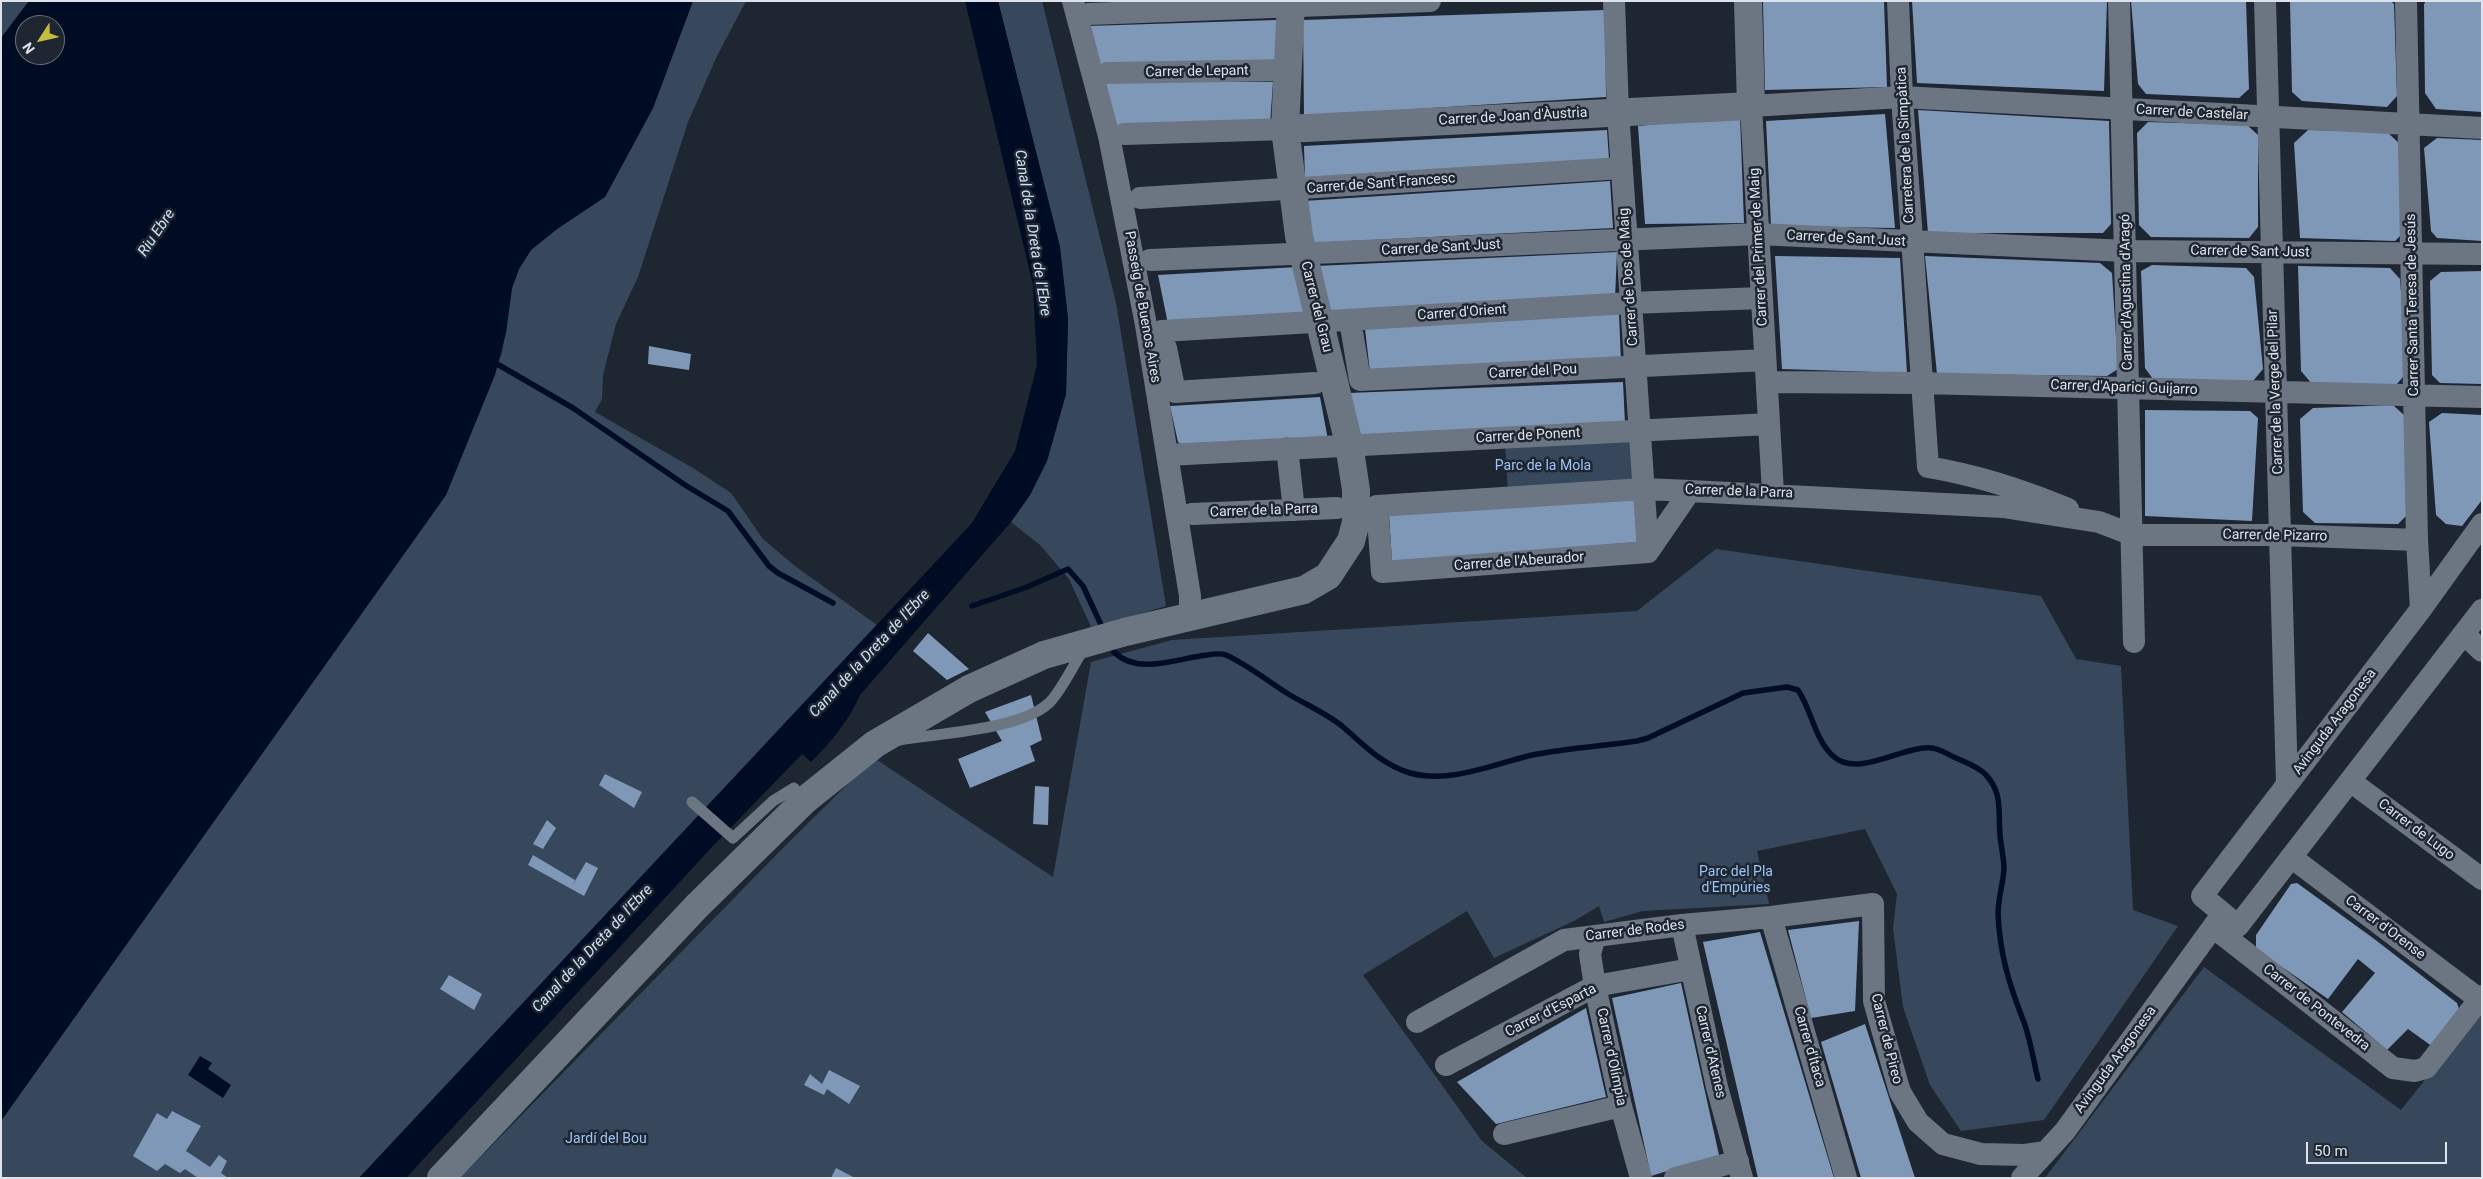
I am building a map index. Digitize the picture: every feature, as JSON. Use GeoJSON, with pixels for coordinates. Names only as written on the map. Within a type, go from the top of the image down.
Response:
{"type":"FeatureCollection","features":[{"type":"Feature","properties":{"kind":"street"},"geometry":{"type":"LineString","coordinates":[[1081,8],[1430,1]]}},
{"type":"Feature","properties":{"kind":"street","name":"Carrer de Dos de Maig"},"geometry":{"type":"LineString","coordinates":[[1614,1],[1618,112],[1648,552]]}},
{"type":"Feature","properties":{"kind":"street","name":"Carrer del Primer de Maig"},"geometry":{"type":"LineString","coordinates":[[1748,1],[1751,106],[1773,493]]}},
{"type":"Feature","properties":{"kind":"street","name":"Carretera de la Simpàtica"},"geometry":{"type":"LineString","coordinates":[[1898,1],[1902,97],[1928,468]]}},
{"type":"Feature","properties":{"kind":"street","name":"Carrer d'Agustina d'Aragó"},"geometry":{"type":"LineString","coordinates":[[2119,1],[2133,535],[2134,642]]}},
{"type":"Feature","properties":{"kind":"street","name":"Carrer de la Verge del Pilar"},"geometry":{"type":"LineString","coordinates":[[2265,1],[2288,784]]}},
{"type":"Feature","properties":{"kind":"street","name":"Carrer Santa Teresa de Jesús"},"geometry":{"type":"LineString","coordinates":[[2406,1],[2413,254],[2417,540],[2421,609]]}},
{"type":"Feature","properties":{"kind":"street","name":"Carrer del Grau"},"geometry":{"type":"LineString","coordinates":[[441,1178],[697,906],[786,817],[875,744],[968,689],[1044,655],[1190,616],[1304,590],[1328,576],[1351,541],[1356,522],[1356,490],[1349,444],[1303,254],[1293,190],[1285,129],[1291,4]]}},
{"type":"Feature","properties":{"kind":"street","name":"Passeig de Buenos Aires"},"geometry":{"type":"LineString","coordinates":[[1081,8],[1155,336],[1168,455],[1190,596],[1190,616]]}},
{"type":"Feature","properties":{"kind":"street","name":"Carrer de Lepant"},"geometry":{"type":"LineString","coordinates":[[1107,73],[1288,70]]}},
{"type":"Feature","properties":{"kind":"street","name":"Carrer de Joan d'Àustria"},"geometry":{"type":"LineString","coordinates":[[1124,134],[1285,129],[1902,97]]}},
{"type":"Feature","properties":{"kind":"street","name":"Carrer de Castelar"},"geometry":{"type":"LineString","coordinates":[[1902,97],[2482,128]]}},
{"type":"Feature","properties":{"kind":"street","name":"Carrer de Sant Francesc"},"geometry":{"type":"LineString","coordinates":[[1140,198],[1293,190],[1622,168]]}},
{"type":"Feature","properties":{"kind":"street","name":"Carrer de Sant Just"},"geometry":{"type":"LineString","coordinates":[[1150,260],[1758,234],[2126,251],[2482,254]]}},
{"type":"Feature","properties":{"kind":"street","name":"Carrer d'Orient"},"geometry":{"type":"LineString","coordinates":[[1155,336],[1350,320],[1630,303],[1762,298]]}},
{"type":"Feature","properties":{"kind":"street","name":"Carrer del Pou"},"geometry":{"type":"LineString","coordinates":[[1350,320],[1360,380],[1634,367],[1766,371]]}},
{"type":"Feature","properties":{"kind":"street"},"geometry":{"type":"LineString","coordinates":[[1155,336],[1166,348],[1175,392],[1315,383]]}},
{"type":"Feature","properties":{"kind":"street","name":"Carrer d'Aparici Guijarro"},"geometry":{"type":"LineString","coordinates":[[1766,371],[1921,383],[2482,397]]}},
{"type":"Feature","properties":{"kind":"street","name":"Carrer de Ponent"},"geometry":{"type":"LineString","coordinates":[[1168,455],[1349,444],[1639,432],[1769,424]]}},
{"type":"Feature","properties":{"kind":"street"},"geometry":{"type":"LineString","coordinates":[[1287,448],[1294,510]]}},
{"type":"Feature","properties":{"kind":"street","name":"Carrer de la Parra"},"geometry":{"type":"LineString","coordinates":[[1928,468],[1952,471],[2022,490],[2133,535]]}},
{"type":"Feature","properties":{"kind":"street","name":"Carrer de la Parra"},"geometry":{"type":"LineString","coordinates":[[1377,506],[1644,489],[1773,493],[2003,507],[2099,522]]}},
{"type":"Feature","properties":{"kind":"street"},"geometry":{"type":"LineString","coordinates":[[1648,552],[1690,491]]}},
{"type":"Feature","properties":{"kind":"street","name":"Carrer de l'Abeurador"},"geometry":{"type":"LineString","coordinates":[[1377,506],[1382,572],[1648,552]]}},
{"type":"Feature","properties":{"kind":"street","name":"Carrer de la Parra"},"geometry":{"type":"LineString","coordinates":[[1192,514],[1336,508]]}},
{"type":"Feature","properties":{"kind":"street","name":"Avinguda Aragonesa"},"geometry":{"type":"LineString","coordinates":[[2482,524],[2421,609],[2202,896],[2218,920],[2238,926],[2482,610]]}},
{"type":"Feature","properties":{"kind":"street","name":"Carrer de Pizarro"},"geometry":{"type":"LineString","coordinates":[[2133,535],[2280,535],[2417,540]]}},
{"type":"Feature","properties":{"kind":"street"},"geometry":{"type":"LineString","coordinates":[[2464,634],[2482,651]]}},
{"type":"Feature","properties":{"kind":"street","name":"Carrer de Lugo"},"geometry":{"type":"LineString","coordinates":[[2350,781],[2482,879]]}},
{"type":"Feature","properties":{"kind":"street","name":"Carrer d'Orense"},"geometry":{"type":"LineString","coordinates":[[2291,857],[2480,998]]}},
{"type":"Feature","properties":{"kind":"street","name":"Carrer de Rodes"},"geometry":{"type":"LineString","coordinates":[[1417,1022],[1564,940],[1873,904]]}},
{"type":"Feature","properties":{"kind":"street","name":"Carrer de Pireo"},"geometry":{"type":"LineString","coordinates":[[1873,904],[1874,1001],[1900,1092],[1918,1122],[1943,1144],[1981,1154],[2025,1155],[2046,1152]]}},
{"type":"Feature","properties":{"kind":"street","name":"Carrer d'Ítaca"},"geometry":{"type":"LineString","coordinates":[[1771,917],[1846,1178]]}},
{"type":"Feature","properties":{"kind":"street","name":"Avinguda Aragonesa"},"geometry":{"type":"LineString","coordinates":[[2022,1178],[2065,1131],[2218,920]]}},
{"type":"Feature","properties":{"kind":"street","name":"Carrer de Pontevedra"},"geometry":{"type":"LineString","coordinates":[[2218,920],[2393,1068],[2415,1071],[2426,1068],[2480,998]]}},
{"type":"Feature","properties":{"kind":"street","name":"Carrer d'Atenes"},"geometry":{"type":"LineString","coordinates":[[1682,925],[1717,1087],[1740,1169]]}},
{"type":"Feature","properties":{"kind":"street","name":"Carrer d'Olímpia"},"geometry":{"type":"LineString","coordinates":[[1596,936],[1590,954],[1595,986],[1621,1106],[1641,1178]]}},
{"type":"Feature","properties":{"kind":"street","name":"Carrer d'Esparta"},"geometry":{"type":"LineString","coordinates":[[1446,1065],[1595,986],[1691,969]]}},
{"type":"Feature","properties":{"kind":"street"},"geometry":{"type":"LineString","coordinates":[[1504,1134],[1621,1106]]}},
{"type":"Feature","properties":{"kind":"street"},"geometry":{"type":"LineString","coordinates":[[1675,1178],[1740,1169]]}},
{"type":"Feature","properties":{"kind":"lane"},"geometry":{"type":"LineString","coordinates":[[875,744],[981,728],[1026,716],[1050,702],[1088,642]]}},
{"type":"Feature","properties":{"kind":"lane"},"geometry":{"type":"LineString","coordinates":[[692,802],[733,838],[772,802],[794,788]]}},
{"type":"Feature","properties":{"kind":"green space"},"geometry":{"type":"Polygon","coordinates":[[[1,1],[29,1],[18,15],[15,15],[15,20],[1,38],[1,1]]]}},
{"type":"Feature","properties":{"kind":"green space"},"geometry":{"type":"Polygon","coordinates":[[[693,1],[746,1],[717,56],[688,122],[638,277],[616,324],[603,375],[602,399],[595,412],[693,468],[731,493],[763,539],[795,566],[877,625],[359,1178],[1,1178],[1,1121],[446,495],[502,353],[512,288],[519,269],[531,250],[557,229],[605,197],[653,108],[693,1]]]}},
{"type":"Feature","properties":{"kind":"green space"},"geometry":{"type":"Polygon","coordinates":[[[998,1],[1042,1],[1116,303],[1166,606],[1092,629],[1069,579],[1040,545],[1011,522],[1030,495],[1047,461],[1066,394],[1068,319],[1060,247],[998,1]]]}},
{"type":"Feature","properties":{"kind":"green space","name":"Parc de la Mola"},"geometry":{"type":"Polygon","coordinates":[[[1635,437],[1639,486],[1508,493],[1505,443],[1635,437]]]}},
{"type":"Feature","properties":{"kind":"green space"},"geometry":{"type":"Polygon","coordinates":[[[1716,549],[2041,596],[2076,659],[2121,666],[2133,910],[2178,926],[2044,1120],[1961,1131],[1930,1085],[1903,1007],[1893,928],[1897,894],[1865,829],[1757,851],[1769,904],[1643,911],[1604,922],[1599,906],[1574,921],[1494,958],[1467,911],[1363,975],[1482,1141],[1527,1178],[460,1178],[785,846],[874,758],[1053,877],[1091,662],[1172,640],[1637,611],[1716,549]]]}},
{"type":"Feature","properties":{"kind":"green space"},"geometry":{"type":"Polygon","coordinates":[[[2204,967],[2401,1110],[2482,1008],[2482,1178],[2045,1178],[2204,967]]]}},
{"type":"Feature","properties":{"kind":"water","name":"Riu Ebre"},"geometry":{"type":"Polygon","coordinates":[[[29,1],[693,1],[653,108],[605,197],[557,229],[531,250],[519,269],[512,288],[506,333],[495,375],[446,495],[1,1121],[1,38],[15,20],[15,65],[65,65],[65,15],[18,15],[29,1]]]}},
{"type":"Feature","properties":{"kind":"water","name":"Canal de la Dreta de l'Ebre"},"geometry":{"type":"Polygon","coordinates":[[[965,1],[998,1],[1060,247],[1068,319],[1066,394],[1047,461],[1030,495],[1011,522],[860,695],[845,723],[826,746],[811,762],[802,754],[713,846],[406,1178],[359,1178],[972,523],[1015,451],[1037,365],[1033,285],[965,1]]]}},
{"type":"Feature","properties":{"kind":"water"},"geometry":{"type":"Polygon","coordinates":[[[200,1056],[212,1063],[208,1069],[231,1085],[223,1098],[188,1075],[200,1056]]]}},
{"type":"Feature","properties":{"kind":"building"},"geometry":{"type":"Polygon","coordinates":[[[1763,1],[1884,1],[1887,87],[1765,90],[1763,1]]]}},
{"type":"Feature","properties":{"kind":"building"},"geometry":{"type":"Polygon","coordinates":[[[1912,1],[2107,1],[2104,91],[1917,83],[1912,1]]]}},
{"type":"Feature","properties":{"kind":"building"},"geometry":{"type":"Polygon","coordinates":[[[2131,1],[2246,1],[2249,89],[2239,98],[2146,94],[2138,84],[2131,1]]]}},
{"type":"Feature","properties":{"kind":"building"},"geometry":{"type":"Polygon","coordinates":[[[2290,1],[2391,1],[2394,4],[2397,96],[2387,107],[2302,101],[2292,92],[2290,1]]]}},
{"type":"Feature","properties":{"kind":"building"},"geometry":{"type":"Polygon","coordinates":[[[2426,1],[2482,1],[2482,112],[2436,109],[2425,93],[2424,4],[2426,1]]]}},
{"type":"Feature","properties":{"kind":"building"},"geometry":{"type":"Polygon","coordinates":[[[1605,10],[1606,97],[1304,116],[1303,20],[1605,10]]]}},
{"type":"Feature","properties":{"kind":"building"},"geometry":{"type":"Polygon","coordinates":[[[1276,20],[1278,65],[1099,69],[1088,26],[1276,20]]]}},
{"type":"Feature","properties":{"kind":"building"},"geometry":{"type":"Polygon","coordinates":[[[1104,82],[1273,82],[1270,124],[1117,129],[1104,82]]]}},
{"type":"Feature","properties":{"kind":"building"},"geometry":{"type":"Polygon","coordinates":[[[1918,110],[2109,121],[2111,224],[2103,233],[1928,233],[1918,110]]]}},
{"type":"Feature","properties":{"kind":"building"},"geometry":{"type":"Polygon","coordinates":[[[1885,114],[1895,228],[1771,226],[1766,121],[1885,114]]]}},
{"type":"Feature","properties":{"kind":"building"},"geometry":{"type":"Polygon","coordinates":[[[1740,116],[1744,223],[1645,224],[1638,126],[1740,116]]]}},
{"type":"Feature","properties":{"kind":"building"},"geometry":{"type":"Polygon","coordinates":[[[2148,122],[2247,125],[2258,135],[2258,227],[2249,238],[2151,237],[2139,225],[2137,133],[2148,122]]]}},
{"type":"Feature","properties":{"kind":"building"},"geometry":{"type":"Polygon","coordinates":[[[1607,130],[1609,159],[1305,179],[1304,146],[1607,130]]]}},
{"type":"Feature","properties":{"kind":"building"},"geometry":{"type":"Polygon","coordinates":[[[2308,130],[2387,132],[2400,144],[2401,235],[2395,241],[2300,238],[2294,143],[2308,130]]]}},
{"type":"Feature","properties":{"kind":"building"},"geometry":{"type":"Polygon","coordinates":[[[2437,138],[2482,140],[2482,241],[2437,238],[2431,231],[2424,148],[2437,138]]]}},
{"type":"Feature","properties":{"kind":"building"},"geometry":{"type":"Polygon","coordinates":[[[1610,181],[1613,228],[1311,243],[1304,201],[1610,181]]]}},
{"type":"Feature","properties":{"kind":"building"},"geometry":{"type":"Polygon","coordinates":[[[1617,252],[1615,299],[1329,312],[1316,266],[1617,252]]]}},
{"type":"Feature","properties":{"kind":"building"},"geometry":{"type":"Polygon","coordinates":[[[1775,256],[1900,258],[1907,373],[1782,369],[1775,256]]]}},
{"type":"Feature","properties":{"kind":"building"},"geometry":{"type":"Polygon","coordinates":[[[1925,256],[2100,263],[2112,273],[2118,369],[2107,376],[1937,374],[1925,256]]]}},
{"type":"Feature","properties":{"kind":"building"},"geometry":{"type":"Polygon","coordinates":[[[2152,265],[2246,268],[2254,277],[2263,369],[2253,381],[2153,379],[2145,368],[2141,271],[2152,265]]]}},
{"type":"Feature","properties":{"kind":"building"},"geometry":{"type":"Polygon","coordinates":[[[2298,266],[2390,268],[2400,279],[2407,372],[2397,384],[2313,385],[2301,371],[2298,266]]]}},
{"type":"Feature","properties":{"kind":"building"},"geometry":{"type":"Polygon","coordinates":[[[1297,267],[1306,316],[1168,324],[1158,275],[1297,267]]]}},
{"type":"Feature","properties":{"kind":"building"},"geometry":{"type":"Polygon","coordinates":[[[2482,271],[2482,384],[2440,383],[2432,375],[2430,281],[2441,272],[2482,271]]]}},
{"type":"Feature","properties":{"kind":"building"},"geometry":{"type":"Polygon","coordinates":[[[1619,314],[1621,362],[1370,372],[1365,329],[1619,314]]]}},
{"type":"Feature","properties":{"kind":"building"},"geometry":{"type":"Polygon","coordinates":[[[649,346],[691,354],[689,370],[648,364],[649,346]]]}},
{"type":"Feature","properties":{"kind":"building"},"geometry":{"type":"Polygon","coordinates":[[[1623,382],[1625,424],[1359,435],[1349,393],[1623,382]]]}},
{"type":"Feature","properties":{"kind":"building"},"geometry":{"type":"Polygon","coordinates":[[[1320,397],[1328,440],[1188,449],[1178,442],[1170,406],[1320,397]]]}},
{"type":"Feature","properties":{"kind":"building"},"geometry":{"type":"Polygon","coordinates":[[[2393,405],[2405,416],[2407,515],[2398,524],[2315,523],[2303,512],[2300,419],[2313,408],[2393,405]]]}},
{"type":"Feature","properties":{"kind":"building"},"geometry":{"type":"Polygon","coordinates":[[[2145,410],[2250,411],[2258,418],[2252,521],[2145,516],[2145,410]]]}},
{"type":"Feature","properties":{"kind":"building"},"geometry":{"type":"Polygon","coordinates":[[[2442,413],[2482,415],[2482,500],[2462,526],[2446,524],[2436,515],[2429,422],[2442,413]]]}},
{"type":"Feature","properties":{"kind":"building"},"geometry":{"type":"Polygon","coordinates":[[[1636,496],[1638,542],[1392,562],[1389,515],[1636,496]]]}},
{"type":"Feature","properties":{"kind":"building"},"geometry":{"type":"Polygon","coordinates":[[[928,633],[969,669],[947,680],[913,651],[928,633]]]}},
{"type":"Feature","properties":{"kind":"building"},"geometry":{"type":"Polygon","coordinates":[[[1031,695],[1042,740],[1030,746],[1035,761],[970,788],[958,759],[1002,741],[985,712],[1031,695]]]}},
{"type":"Feature","properties":{"kind":"building"},"geometry":{"type":"Polygon","coordinates":[[[605,774],[642,792],[634,808],[599,785],[605,774]]]}},
{"type":"Feature","properties":{"kind":"building"},"geometry":{"type":"Polygon","coordinates":[[[1035,786],[1049,787],[1048,825],[1033,824],[1035,786]]]}},
{"type":"Feature","properties":{"kind":"building"},"geometry":{"type":"Polygon","coordinates":[[[547,820],[556,828],[543,849],[533,844],[547,820]]]}},
{"type":"Feature","properties":{"kind":"building"},"geometry":{"type":"Polygon","coordinates":[[[533,855],[575,880],[572,886],[586,862],[598,868],[584,896],[528,865],[533,855]]]}},
{"type":"Feature","properties":{"kind":"building"},"geometry":{"type":"Polygon","coordinates":[[[2297,883],[2373,938],[2457,1003],[2461,1015],[2433,1047],[2408,1029],[2387,1050],[2342,1012],[2375,973],[2358,959],[2328,999],[2256,949],[2256,935],[2291,884],[2297,883]]]}},
{"type":"Feature","properties":{"kind":"building"},"geometry":{"type":"Polygon","coordinates":[[[1859,921],[1855,1011],[1811,1018],[1788,930],[1859,921]]]}},
{"type":"Feature","properties":{"kind":"building"},"geometry":{"type":"Polygon","coordinates":[[[1760,932],[1834,1178],[1758,1178],[1703,942],[1760,932]]]}},
{"type":"Feature","properties":{"kind":"building"},"geometry":{"type":"Polygon","coordinates":[[[449,975],[482,994],[474,1010],[440,989],[449,975]]]}},
{"type":"Feature","properties":{"kind":"building"},"geometry":{"type":"Polygon","coordinates":[[[1681,983],[1719,1155],[1651,1176],[1612,998],[1681,983]]]}},
{"type":"Feature","properties":{"kind":"building"},"geometry":{"type":"Polygon","coordinates":[[[1586,1008],[1606,1097],[1496,1124],[1457,1082],[1586,1008]]]}},
{"type":"Feature","properties":{"kind":"building"},"geometry":{"type":"Polygon","coordinates":[[[1865,1024],[1915,1178],[1861,1178],[1821,1042],[1865,1024]]]}},
{"type":"Feature","properties":{"kind":"building"},"geometry":{"type":"Polygon","coordinates":[[[829,1070],[860,1086],[849,1104],[827,1089],[824,1095],[804,1085],[810,1074],[822,1084],[829,1070]]]}},
{"type":"Feature","properties":{"kind":"building"},"geometry":{"type":"Polygon","coordinates":[[[172,1111],[201,1126],[186,1151],[210,1167],[219,1155],[227,1161],[221,1173],[228,1178],[198,1178],[185,1169],[180,1173],[165,1164],[157,1171],[133,1156],[157,1113],[167,1119],[172,1111]]]}},
{"type":"Feature","properties":{"kind":"building"},"geometry":{"type":"Polygon","coordinates":[[[836,1168],[855,1178],[831,1178],[836,1168]]]}},
{"type":"Feature","properties":{"kind":"waterway"},"geometry":{"type":"LineString","coordinates":[[492,361],[573,408],[685,485],[728,511],[769,566],[778,573],[833,603]]}},
{"type":"Feature","properties":{"kind":"waterway"},"geometry":{"type":"LineString","coordinates":[[972,606],[1027,587],[1068,569],[1083,586],[1103,629]]}},
{"type":"Feature","properties":{"kind":"waterway"},"geometry":{"type":"LineString","coordinates":[[1114,652],[1124,659],[1146,664],[1159,664],[1212,654],[1226,655],[1336,722],[1373,753],[1391,765],[1410,773],[1425,776],[1456,775],[1532,755],[1637,741],[1648,738],[1743,693],[1787,687],[1798,690],[1822,742],[1833,756],[1843,762],[1855,764],[1868,763],[1920,748],[1932,748],[1972,765],[1983,772],[1991,782],[1997,796],[2004,861],[1998,908],[2001,941],[2009,979],[2027,1032],[2038,1079]]}},
{"type":"Feature","properties":{"kind":"park label","name":"Parc del Pla d'Empúries"},"geometry":{"type":"Point","coordinates":[1736,880]}},
{"type":"Feature","properties":{"kind":"park label","name":"Jardí del Bou"},"geometry":{"type":"Point","coordinates":[606,1139]}}]}
